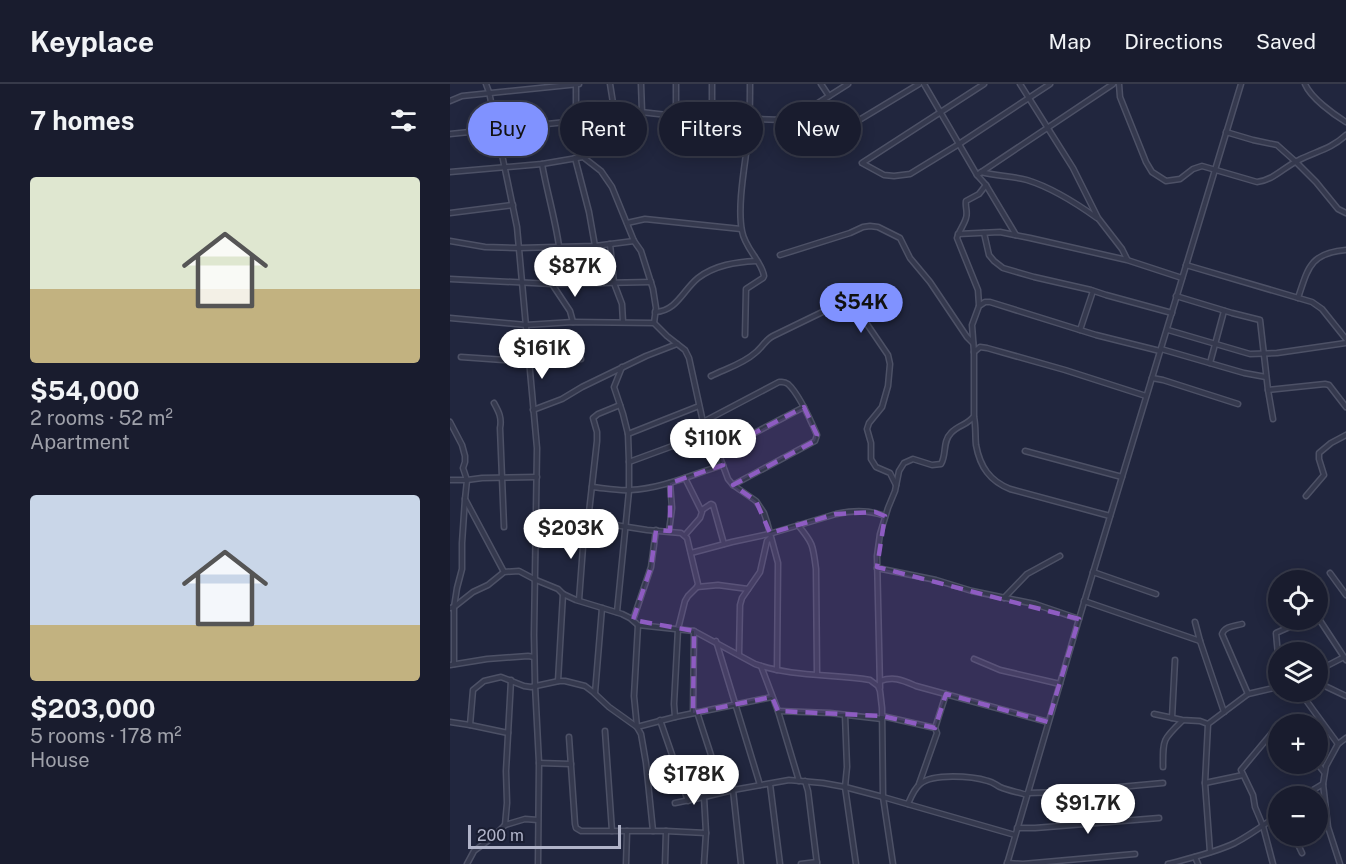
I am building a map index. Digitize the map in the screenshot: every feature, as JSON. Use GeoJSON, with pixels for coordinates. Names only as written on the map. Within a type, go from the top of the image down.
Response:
{"type":"FeatureCollection","features":[{"type":"Feature","properties":{"kind":"street"},"geometry":{"type":"LineString","coordinates":[[486,84],[491,102]]}},
{"type":"Feature","properties":{"kind":"street"},"geometry":{"type":"LineString","coordinates":[[450,101],[462,96],[489,92],[577,84],[577,102]]}},
{"type":"Feature","properties":{"kind":"street"},"geometry":{"type":"LineString","coordinates":[[610,84],[613,102]]}},
{"type":"Feature","properties":{"kind":"street"},"geometry":{"type":"LineString","coordinates":[[641,84],[642,102]]}},
{"type":"Feature","properties":{"kind":"street"},"geometry":{"type":"LineString","coordinates":[[676,84],[676,102]]}},
{"type":"Feature","properties":{"kind":"street"},"geometry":{"type":"LineString","coordinates":[[712,84],[712,102]]}},
{"type":"Feature","properties":{"kind":"street"},"geometry":{"type":"LineString","coordinates":[[750,84],[750,102]]}},
{"type":"Feature","properties":{"kind":"street"},"geometry":{"type":"LineString","coordinates":[[821,84],[829,96]]}},
{"type":"Feature","properties":{"kind":"street"},"geometry":{"type":"LineString","coordinates":[[820,102],[848,84]]}},
{"type":"Feature","properties":{"kind":"street"},"geometry":{"type":"LineString","coordinates":[[861,119],[919,84]]}},
{"type":"Feature","properties":{"kind":"street"},"geometry":{"type":"LineString","coordinates":[[924,84],[1016,235]]}},
{"type":"Feature","properties":{"kind":"street"},"geometry":{"type":"LineString","coordinates":[[984,84],[862,163],[884,175],[910,174],[1050,84]]}},
{"type":"Feature","properties":{"kind":"street"},"geometry":{"type":"LineString","coordinates":[[1020,84],[1073,168],[1098,218],[1122,249],[1127,260]]}},
{"type":"Feature","properties":{"kind":"street"},"geometry":{"type":"LineString","coordinates":[[979,174],[1113,84]]}},
{"type":"Feature","properties":{"kind":"street"},"geometry":{"type":"LineString","coordinates":[[1119,84],[1120,97],[1146,162],[1152,172],[1166,181],[1180,179],[1202,166],[1257,182],[1266,181],[1296,162],[1334,146],[1346,135]]}},
{"type":"Feature","properties":{"kind":"street"},"geometry":{"type":"LineString","coordinates":[[1135,854],[1007,864],[1084,601],[1241,84]]}},
{"type":"Feature","properties":{"kind":"street"},"geometry":{"type":"LineString","coordinates":[[1305,84],[1309,91],[1346,122]]}},
{"type":"Feature","properties":{"kind":"street"},"geometry":{"type":"LineString","coordinates":[[1226,132],[1278,145],[1316,182],[1338,209],[1346,213]]}},
{"type":"Feature","properties":{"kind":"street"},"geometry":{"type":"LineString","coordinates":[[450,135],[468,133]]}},
{"type":"Feature","properties":{"kind":"street"},"geometry":{"type":"LineString","coordinates":[[502,156],[517,227],[537,448],[534,657],[539,763],[538,864]]}},
{"type":"Feature","properties":{"kind":"street"},"geometry":{"type":"LineString","coordinates":[[746,156],[741,197],[741,229],[747,247],[762,267],[764,276],[746,289],[746,335]]}},
{"type":"Feature","properties":{"kind":"street"},"geometry":{"type":"LineString","coordinates":[[450,172],[542,164],[582,157],[606,176],[641,251],[651,282],[655,312],[654,323]]}},
{"type":"Feature","properties":{"kind":"street"},"geometry":{"type":"LineString","coordinates":[[576,158],[595,246]]}},
{"type":"Feature","properties":{"kind":"street"},"geometry":{"type":"LineString","coordinates":[[542,164],[559,246]]}},
{"type":"Feature","properties":{"kind":"street"},"geometry":{"type":"LineString","coordinates":[[979,174],[1026,180],[1075,203],[1098,218]]}},
{"type":"Feature","properties":{"kind":"street"},"geometry":{"type":"LineString","coordinates":[[986,185],[979,194],[966,201],[967,216],[958,234],[958,243],[978,290],[979,306],[972,325],[975,351],[974,416],[976,446],[980,458],[987,472],[998,484],[1110,516]]}},
{"type":"Feature","properties":{"kind":"street"},"geometry":{"type":"LineString","coordinates":[[450,213],[513,205]]}},
{"type":"Feature","properties":{"kind":"street"},"geometry":{"type":"LineString","coordinates":[[627,223],[645,219],[741,229]]}},
{"type":"Feature","properties":{"kind":"street"},"geometry":{"type":"LineString","coordinates":[[780,255],[857,231],[863,227],[879,228],[900,238],[910,258],[973,343]]}},
{"type":"Feature","properties":{"kind":"street"},"geometry":{"type":"LineString","coordinates":[[958,234],[1000,232],[1016,235],[1127,260],[1182,278]]}},
{"type":"Feature","properties":{"kind":"street"},"geometry":{"type":"LineString","coordinates":[[984,233],[988,255],[1003,268],[1172,313]]}},
{"type":"Feature","properties":{"kind":"street"},"geometry":{"type":"LineString","coordinates":[[450,241],[485,247],[519,248],[595,246],[634,240]]}},
{"type":"Feature","properties":{"kind":"street"},"geometry":{"type":"LineString","coordinates":[[610,244],[614,283],[622,304],[623,322]]}},
{"type":"Feature","properties":{"kind":"street"},"geometry":{"type":"LineString","coordinates":[[1298,298],[1307,271],[1313,262],[1322,256],[1346,250]]}},
{"type":"Feature","properties":{"kind":"street"},"geometry":{"type":"LineString","coordinates":[[655,312],[665,310],[678,302],[700,276],[733,262],[757,261]]}},
{"type":"Feature","properties":{"kind":"street"},"geometry":{"type":"LineString","coordinates":[[1168,330],[1250,354],[1346,341],[1322,309],[1312,302],[1185,265]]}},
{"type":"Feature","properties":{"kind":"street"},"geometry":{"type":"LineString","coordinates":[[450,279],[523,284],[651,282]]}},
{"type":"Feature","properties":{"kind":"street"},"geometry":{"type":"LineString","coordinates":[[552,284],[570,311],[573,322]]}},
{"type":"Feature","properties":{"kind":"street"},"geometry":{"type":"LineString","coordinates":[[1080,330],[1093,291]]}},
{"type":"Feature","properties":{"kind":"street"},"geometry":{"type":"LineString","coordinates":[[1176,296],[1260,320],[1273,418]]}},
{"type":"Feature","properties":{"kind":"street"},"geometry":{"type":"LineString","coordinates":[[711,376],[755,354],[773,336],[843,302],[852,302],[888,355],[890,364],[888,386],[882,407],[867,429],[872,459],[876,467],[890,473],[896,486]]}},
{"type":"Feature","properties":{"kind":"street"},"geometry":{"type":"LineString","coordinates":[[979,306],[990,302],[1080,330],[1266,377]]}},
{"type":"Feature","properties":{"kind":"street"},"geometry":{"type":"LineString","coordinates":[[1210,363],[1224,311]]}},
{"type":"Feature","properties":{"kind":"street"},"geometry":{"type":"LineString","coordinates":[[450,318],[526,325],[573,322],[654,323],[686,350],[703,422],[728,478],[733,486],[756,501],[764,513],[778,563],[777,670]]}},
{"type":"Feature","properties":{"kind":"street"},"geometry":{"type":"LineString","coordinates":[[533,410],[562,399],[646,356],[678,344]]}},
{"type":"Feature","properties":{"kind":"street"},"geometry":{"type":"LineString","coordinates":[[975,351],[987,348],[1146,396]]}},
{"type":"Feature","properties":{"kind":"street"},"geometry":{"type":"LineString","coordinates":[[461,357],[519,362],[581,359]]}},
{"type":"Feature","properties":{"kind":"street"},"geometry":{"type":"LineString","coordinates":[[616,612],[629,490],[628,434],[614,387],[622,367]]}},
{"type":"Feature","properties":{"kind":"street"},"geometry":{"type":"LineString","coordinates":[[1152,378],[1238,404]]}},
{"type":"Feature","properties":{"kind":"street"},"geometry":{"type":"LineString","coordinates":[[703,422],[778,382],[785,382],[804,407],[818,435],[815,441],[733,486]]}},
{"type":"Feature","properties":{"kind":"street"},"geometry":{"type":"LineString","coordinates":[[1268,390],[1325,384],[1329,385],[1346,407]]}},
{"type":"Feature","properties":{"kind":"street"},"geometry":{"type":"LineString","coordinates":[[494,403],[500,414],[501,422],[504,527]]}},
{"type":"Feature","properties":{"kind":"street"},"geometry":{"type":"LineString","coordinates":[[579,601],[586,521],[597,441],[593,418],[620,405]]}},
{"type":"Feature","properties":{"kind":"street"},"geometry":{"type":"LineString","coordinates":[[628,434],[699,406]]}},
{"type":"Feature","properties":{"kind":"street"},"geometry":{"type":"LineString","coordinates":[[718,452],[804,407]]}},
{"type":"Feature","properties":{"kind":"street"},"geometry":{"type":"LineString","coordinates":[[893,864],[883,797],[878,545],[901,467],[908,460],[913,459],[932,465],[941,464],[949,434],[968,423],[974,416]]}},
{"type":"Feature","properties":{"kind":"street"},"geometry":{"type":"LineString","coordinates":[[450,422],[462,445],[465,456],[463,468],[467,480],[462,569],[452,607],[452,664],[487,659],[534,657]]}},
{"type":"Feature","properties":{"kind":"street"},"geometry":{"type":"LineString","coordinates":[[628,462],[708,434]]}},
{"type":"Feature","properties":{"kind":"street"},"geometry":{"type":"LineString","coordinates":[[1306,496],[1324,475],[1319,453],[1346,435]]}},
{"type":"Feature","properties":{"kind":"street"},"geometry":{"type":"LineString","coordinates":[[1025,451],[1122,477]]}},
{"type":"Feature","properties":{"kind":"street"},"geometry":{"type":"LineString","coordinates":[[592,487],[629,490],[670,483],[723,465]]}},
{"type":"Feature","properties":{"kind":"street"},"geometry":{"type":"LineString","coordinates":[[450,480],[537,477]]}},
{"type":"Feature","properties":{"kind":"street"},"geometry":{"type":"LineString","coordinates":[[685,477],[702,510],[700,518],[685,535]]}},
{"type":"Feature","properties":{"kind":"street"},"geometry":{"type":"LineString","coordinates":[[669,531],[672,508],[670,483]]}},
{"type":"Feature","properties":{"kind":"street"},"geometry":{"type":"LineString","coordinates":[[465,499],[504,572]]}},
{"type":"Feature","properties":{"kind":"street"},"geometry":{"type":"LineString","coordinates":[[702,510],[713,505],[724,544]]}},
{"type":"Feature","properties":{"kind":"street"},"geometry":{"type":"LineString","coordinates":[[692,553],[724,544],[770,536],[798,525],[848,512],[875,512],[885,516]]}},
{"type":"Feature","properties":{"kind":"street"},"geometry":{"type":"LineString","coordinates":[[537,516],[563,517],[681,533],[689,542],[697,587]]}},
{"type":"Feature","properties":{"kind":"street"},"geometry":{"type":"LineString","coordinates":[[798,525],[811,540],[814,552],[817,674]]}},
{"type":"Feature","properties":{"kind":"street"},"geometry":{"type":"LineString","coordinates":[[633,620],[651,567],[656,530]]}},
{"type":"Feature","properties":{"kind":"street"},"geometry":{"type":"LineString","coordinates":[[739,654],[740,605],[742,598],[760,572],[770,536]]}},
{"type":"Feature","properties":{"kind":"street"},"geometry":{"type":"LineString","coordinates":[[1004,598],[1027,574],[1060,556]]}},
{"type":"Feature","properties":{"kind":"street"},"geometry":{"type":"LineString","coordinates":[[877,568],[1035,604],[1079,619]]}},
{"type":"Feature","properties":{"kind":"street"},"geometry":{"type":"LineString","coordinates":[[452,607],[488,585],[504,572],[519,571],[558,589],[563,594],[616,612],[638,625],[694,631],[761,666],[777,670],[870,680],[878,686],[880,691]]}},
{"type":"Feature","properties":{"kind":"street"},"geometry":{"type":"LineString","coordinates":[[1093,572],[1156,594]]}},
{"type":"Feature","properties":{"kind":"street"},"geometry":{"type":"LineString","coordinates":[[1330,573],[1346,595]]}},
{"type":"Feature","properties":{"kind":"street"},"geometry":{"type":"LineString","coordinates":[[675,717],[678,629],[685,601],[697,587],[718,585],[748,590]]}},
{"type":"Feature","properties":{"kind":"street"},"geometry":{"type":"LineString","coordinates":[[558,681],[563,594]]}},
{"type":"Feature","properties":{"kind":"street"},"geometry":{"type":"LineString","coordinates":[[1084,601],[1200,641]]}},
{"type":"Feature","properties":{"kind":"street"},"geometry":{"type":"LineString","coordinates":[[595,693],[602,608]]}},
{"type":"Feature","properties":{"kind":"street"},"geometry":{"type":"LineString","coordinates":[[1195,622],[1224,712]]}},
{"type":"Feature","properties":{"kind":"street"},"geometry":{"type":"LineString","coordinates":[[1242,624],[1227,628],[1222,634],[1248,694]]}},
{"type":"Feature","properties":{"kind":"street"},"geometry":{"type":"LineString","coordinates":[[638,625],[634,696],[637,727],[641,734],[646,763],[653,831]]}},
{"type":"Feature","properties":{"kind":"street"},"geometry":{"type":"LineString","coordinates":[[1277,642],[1276,633],[1283,630]]}},
{"type":"Feature","properties":{"kind":"street"},"geometry":{"type":"LineString","coordinates":[[1326,630],[1345,658],[1328,666]]}},
{"type":"Feature","properties":{"kind":"street"},"geometry":{"type":"LineString","coordinates":[[694,631],[695,712],[723,792]]}},
{"type":"Feature","properties":{"kind":"street"},"geometry":{"type":"LineString","coordinates":[[716,641],[760,785]]}},
{"type":"Feature","properties":{"kind":"street"},"geometry":{"type":"LineString","coordinates":[[974,659],[1000,670],[1060,684]]}},
{"type":"Feature","properties":{"kind":"street"},"geometry":{"type":"LineString","coordinates":[[1172,718],[1175,660]]}},
{"type":"Feature","properties":{"kind":"street"},"geometry":{"type":"LineString","coordinates":[[761,666],[799,781]]}},
{"type":"Feature","properties":{"kind":"street"},"geometry":{"type":"LineString","coordinates":[[470,725],[474,690],[493,678],[501,677],[525,686],[565,681],[585,686],[637,727]]}},
{"type":"Feature","properties":{"kind":"street"},"geometry":{"type":"LineString","coordinates":[[879,681],[897,679],[1048,722]]}},
{"type":"Feature","properties":{"kind":"street"},"geometry":{"type":"LineString","coordinates":[[505,825],[511,680]]}},
{"type":"Feature","properties":{"kind":"street"},"geometry":{"type":"LineString","coordinates":[[1328,687],[1346,696]]}},
{"type":"Feature","properties":{"kind":"street"},"geometry":{"type":"LineString","coordinates":[[1208,724],[1248,694],[1268,689]]}},
{"type":"Feature","properties":{"kind":"street"},"geometry":{"type":"LineString","coordinates":[[919,785],[937,733],[935,728],[946,694]]}},
{"type":"Feature","properties":{"kind":"street"},"geometry":{"type":"LineString","coordinates":[[637,727],[695,712],[772,697]]}},
{"type":"Feature","properties":{"kind":"street"},"geometry":{"type":"LineString","coordinates":[[1307,702],[1338,744]]}},
{"type":"Feature","properties":{"kind":"street"},"geometry":{"type":"LineString","coordinates":[[777,711],[882,718],[935,728]]}},
{"type":"Feature","properties":{"kind":"street"},"geometry":{"type":"LineString","coordinates":[[1154,714],[1182,720],[1200,720],[1208,724]]}},
{"type":"Feature","properties":{"kind":"street"},"geometry":{"type":"LineString","coordinates":[[845,715],[847,766],[845,787],[856,864]]}},
{"type":"Feature","properties":{"kind":"street"},"geometry":{"type":"LineString","coordinates":[[660,720],[688,801]]}},
{"type":"Feature","properties":{"kind":"street"},"geometry":{"type":"LineString","coordinates":[[1162,768],[1165,739],[1182,720]]}},
{"type":"Feature","properties":{"kind":"street"},"geometry":{"type":"LineString","coordinates":[[450,722],[508,733]]}},
{"type":"Feature","properties":{"kind":"street"},"geometry":{"type":"LineString","coordinates":[[1208,724],[1205,783],[1210,852]]}},
{"type":"Feature","properties":{"kind":"street"},"geometry":{"type":"LineString","coordinates":[[605,731],[612,831]]}},
{"type":"Feature","properties":{"kind":"street"},"geometry":{"type":"LineString","coordinates":[[569,737],[576,828],[581,831],[706,833]]}},
{"type":"Feature","properties":{"kind":"street"},"geometry":{"type":"LineString","coordinates":[[1268,737],[1241,770],[1254,795],[1255,807],[1263,826],[1273,864]]}},
{"type":"Feature","properties":{"kind":"street"},"geometry":{"type":"LineString","coordinates":[[1328,762],[1338,744],[1345,739]]}},
{"type":"Feature","properties":{"kind":"street"},"geometry":{"type":"LineString","coordinates":[[539,763],[571,764]]}},
{"type":"Feature","properties":{"kind":"street"},"geometry":{"type":"LineString","coordinates":[[1325,774],[1323,784],[1328,827],[1340,864]]}},
{"type":"Feature","properties":{"kind":"street"},"geometry":{"type":"LineString","coordinates":[[1205,783],[1243,775]]}},
{"type":"Feature","properties":{"kind":"street"},"geometry":{"type":"LineString","coordinates":[[908,804],[915,789],[925,781],[933,779],[958,777],[988,780],[999,787],[1027,794],[1163,783]]}},
{"type":"Feature","properties":{"kind":"street"},"geometry":{"type":"LineString","coordinates":[[675,803],[789,780],[805,781],[845,787],[1015,835]]}},
{"type":"Feature","properties":{"kind":"street"},"geometry":{"type":"LineString","coordinates":[[801,864],[817,863],[805,781]]}},
{"type":"Feature","properties":{"kind":"street"},"geometry":{"type":"LineString","coordinates":[[770,784],[780,864]]}},
{"type":"Feature","properties":{"kind":"street"},"geometry":{"type":"LineString","coordinates":[[733,790],[741,864]]}},
{"type":"Feature","properties":{"kind":"street"},"geometry":{"type":"LineString","coordinates":[[704,797],[706,833],[704,864]]}},
{"type":"Feature","properties":{"kind":"street"},"geometry":{"type":"LineString","coordinates":[[1017,828],[1159,818]]}},
{"type":"Feature","properties":{"kind":"street"},"geometry":{"type":"LineString","coordinates":[[466,864],[474,851],[505,825],[525,819],[538,820]]}},
{"type":"Feature","properties":{"kind":"street"},"geometry":{"type":"LineString","coordinates":[[1168,864],[1233,844],[1268,822]]}},
{"type":"Feature","properties":{"kind":"street"},"geometry":{"type":"LineString","coordinates":[[626,864],[627,831]]}},
{"type":"Feature","properties":{"kind":"street"},"geometry":{"type":"LineString","coordinates":[[665,864],[666,831]]}},
{"type":"Feature","properties":{"kind":"street"},"geometry":{"type":"LineString","coordinates":[[1299,846],[1302,853]]}},
{"type":"Feature","properties":{"kind":"street"},"geometry":{"type":"LineString","coordinates":[[1195,857],[1198,864]]}},
{"type":"Feature","properties":{"kind":"highlighted area"},"geometry":{"type":"Polygon","coordinates":[[[804,407],[817,435],[815,441],[733,485],[756,501],[770,533],[836,514],[875,512],[885,516],[877,567],[1079,619],[1048,722],[946,694],[935,728],[882,716],[778,711],[772,697],[693,713],[694,631],[633,620],[651,567],[656,530],[670,531],[670,483],[723,465],[718,452],[804,407]]]}}]}
